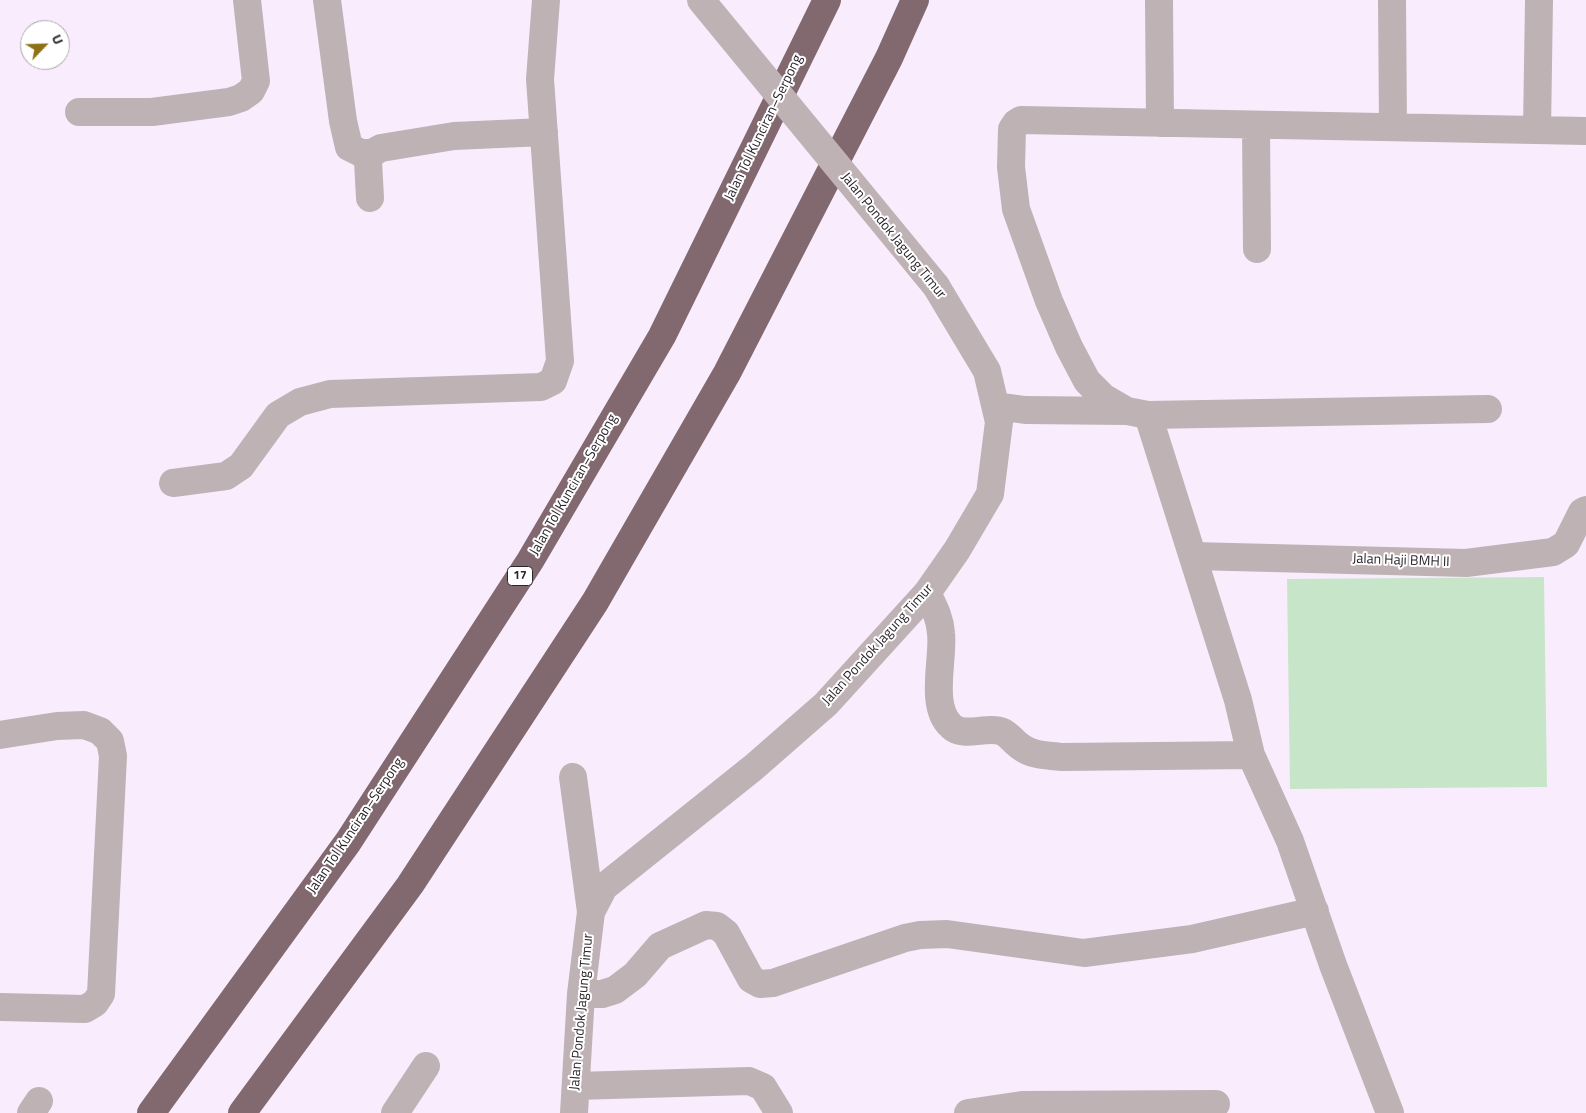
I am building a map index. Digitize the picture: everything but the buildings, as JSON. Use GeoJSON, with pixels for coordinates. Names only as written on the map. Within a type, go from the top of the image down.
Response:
{"type":"FeatureCollection","features":[{"type":"Feature","properties":{"kind":"highway","name":"Jalan Tol Kunciran–Serpong"},"geometry":{"type":"LineString","coordinates":[[150,1113],[348,842],[530,561],[662,336],[827,0]]}},
{"type":"Feature","properties":{"kind":"highway"},"geometry":{"type":"LineString","coordinates":[[242,1113],[410,885],[595,602],[727,373],[888,58],[914,0]]}},
{"type":"Feature","properties":{"kind":"street"},"geometry":{"type":"LineString","coordinates":[[79,112],[152,112],[228,102],[242,98],[252,91],[256,82],[247,0]]}},
{"type":"Feature","properties":{"kind":"street"},"geometry":{"type":"LineString","coordinates":[[328,0],[343,121],[349,147],[361,153],[372,153],[381,148],[454,136],[544,132]]}},
{"type":"Feature","properties":{"kind":"street"},"geometry":{"type":"LineString","coordinates":[[173,482],[226,476],[241,466],[278,415],[300,402],[330,394],[541,387],[553,381],[560,361],[540,79],[546,0]]}},
{"type":"Feature","properties":{"kind":"street","name":"Jalan Pondok Jagung Timur"},"geometry":{"type":"LineString","coordinates":[[591,912],[604,886],[754,767],[826,704],[927,593],[990,494],[999,422],[987,371],[936,286],[700,0]]}},
{"type":"Feature","properties":{"kind":"street"},"geometry":{"type":"LineString","coordinates":[[1159,0],[1160,123]]}},
{"type":"Feature","properties":{"kind":"street"},"geometry":{"type":"LineString","coordinates":[[1392,0],[1392,127]]}},
{"type":"Feature","properties":{"kind":"street"},"geometry":{"type":"LineString","coordinates":[[1536,130],[1539,0]]}},
{"type":"Feature","properties":{"kind":"street"},"geometry":{"type":"LineString","coordinates":[[1390,1113],[1336,974],[1290,841],[1251,755],[1238,700],[1193,556],[1138,413],[1102,397],[1087,380],[1069,347],[1049,301],[1016,209],[1011,167],[1012,129],[1021,120],[1586,131]]}},
{"type":"Feature","properties":{"kind":"street"},"geometry":{"type":"LineString","coordinates":[[1256,125],[1257,248]]}},
{"type":"Feature","properties":{"kind":"street"},"geometry":{"type":"LineString","coordinates":[[370,198],[368,161],[372,153]]}},
{"type":"Feature","properties":{"kind":"street"},"geometry":{"type":"LineString","coordinates":[[996,406],[1025,410],[1138,413],[1488,408]]}},
{"type":"Feature","properties":{"kind":"street","name":"Jalan Haji BMH II"},"geometry":{"type":"LineString","coordinates":[[1193,556],[1466,563],[1553,552],[1566,544],[1582,512],[1586,510]]}},
{"type":"Feature","properties":{"kind":"street"},"geometry":{"type":"LineString","coordinates":[[927,593],[939,618],[942,635],[939,699],[944,716],[951,727],[962,732],[989,730],[1003,732],[1022,748],[1034,754],[1061,757],[1251,755]]}},
{"type":"Feature","properties":{"kind":"street"},"geometry":{"type":"LineString","coordinates":[[0,735],[57,726],[84,725],[100,731],[110,741],[113,756],[101,994],[95,1003],[85,1009],[0,1007]]}},
{"type":"Feature","properties":{"kind":"street","name":"Jalan Pondok Jagung Timur"},"geometry":{"type":"LineString","coordinates":[[573,777],[591,912],[581,994],[574,1113]]}},
{"type":"Feature","properties":{"kind":"street"},"geometry":{"type":"LineString","coordinates":[[581,994],[602,994],[615,990],[635,975],[660,946],[706,924],[717,926],[726,933],[751,979],[760,984],[773,983],[905,938],[920,935],[947,934],[1084,953],[1192,939],[1314,911]]}},
{"type":"Feature","properties":{"kind":"street"},"geometry":{"type":"LineString","coordinates":[[395,1113],[426,1066]]}},
{"type":"Feature","properties":{"kind":"street"},"geometry":{"type":"LineString","coordinates":[[576,1086],[749,1081],[763,1087],[779,1113]]}},
{"type":"Feature","properties":{"kind":"street"},"geometry":{"type":"LineString","coordinates":[[968,1113],[1022,1109],[1216,1104]]}},
{"type":"Feature","properties":{"kind":"green space"},"geometry":{"type":"Polygon","coordinates":[[[1544,577],[1547,787],[1290,789],[1287,579],[1544,577]]]}}]}
